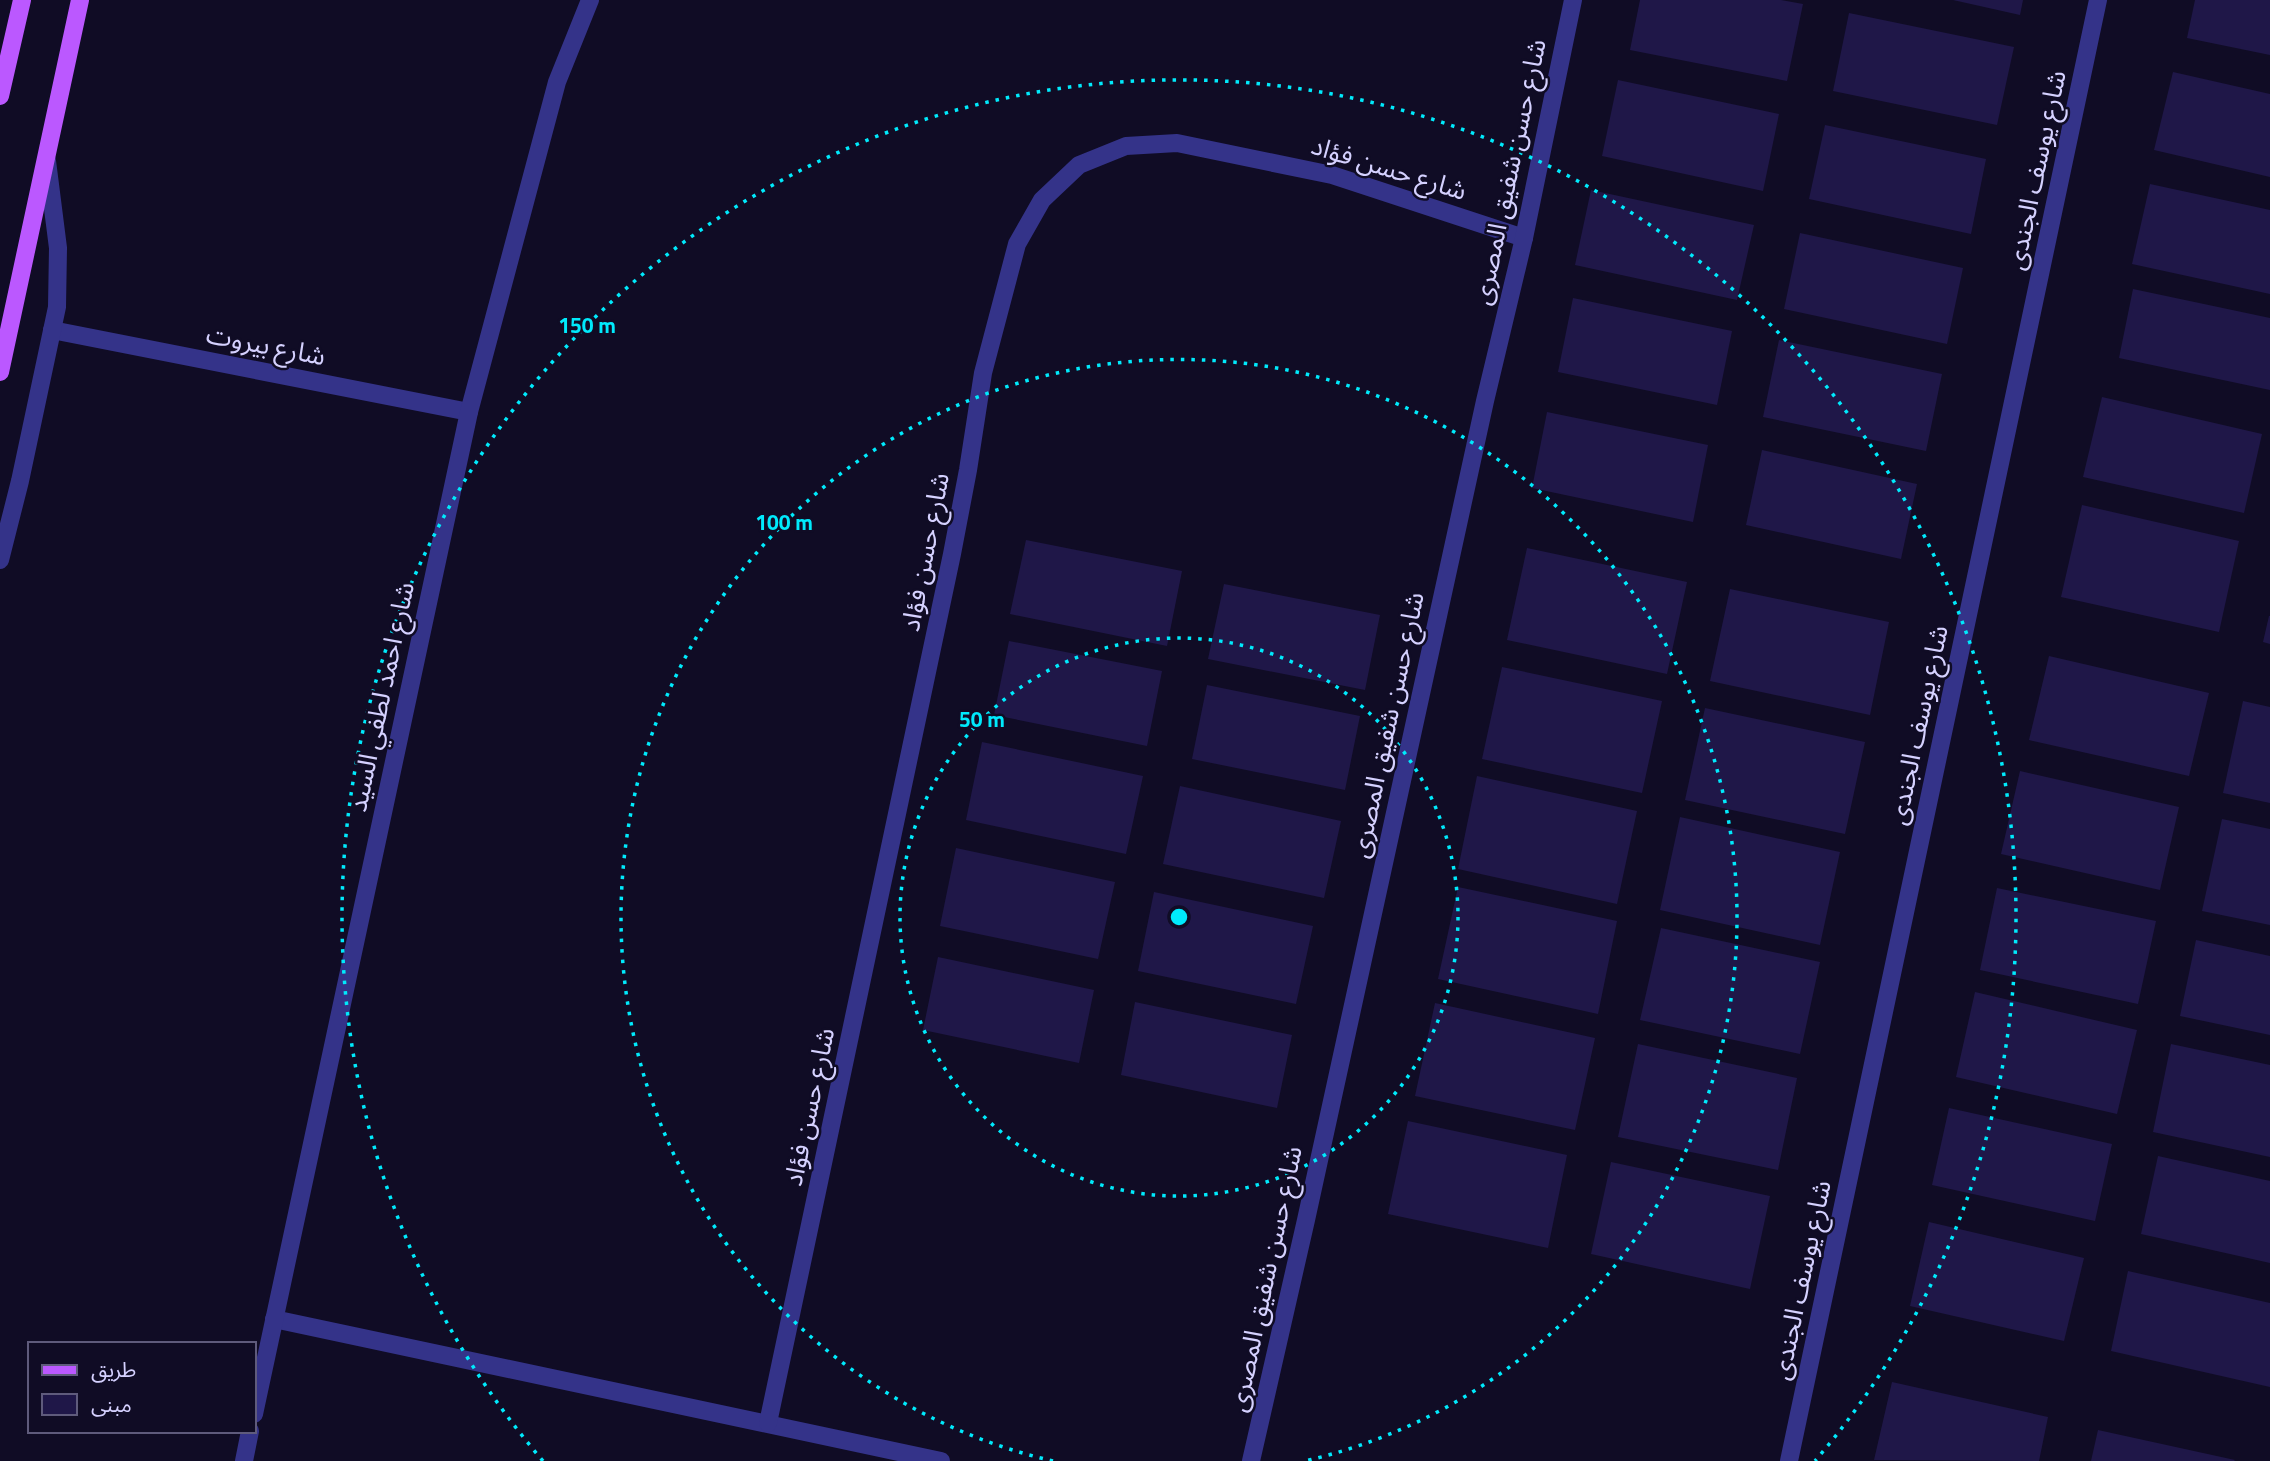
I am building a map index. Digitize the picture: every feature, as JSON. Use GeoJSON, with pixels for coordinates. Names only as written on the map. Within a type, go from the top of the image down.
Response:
{"type":"FeatureCollection","features":[{"type":"Feature","properties":{"kind":"main road"},"geometry":{"type":"LineString","coordinates":[[0,96],[22,0]]}},
{"type":"Feature","properties":{"kind":"main road"},"geometry":{"type":"LineString","coordinates":[[0,372],[80,0]]}},
{"type":"Feature","properties":{"kind":"street","name":"شارع احمد لطفي السيد"},"geometry":{"type":"LineString","coordinates":[[256,1404],[469,412],[556,82],[590,0]]}},
{"type":"Feature","properties":{"kind":"street","name":"شارع حسن شفيق المصرى"},"geometry":{"type":"LineString","coordinates":[[1251,1461],[1479,426],[1524,238],[1573,0]]}},
{"type":"Feature","properties":{"kind":"street","name":"شارع يوسف الجندى"},"geometry":{"type":"LineString","coordinates":[[1789,1461],[2098,0]]}},
{"type":"Feature","properties":{"kind":"street","name":"شارع حسن فؤاد"},"geometry":{"type":"LineString","coordinates":[[768,1423],[953,554],[983,373],[1017,244],[1042,200],[1079,165],[1126,146],[1177,143],[1332,175],[1524,238]]}},
{"type":"Feature","properties":{"kind":"street"},"geometry":{"type":"LineString","coordinates":[[0,560],[20,481],[58,297],[58,248],[47,158]]}},
{"type":"Feature","properties":{"kind":"street","name":"شارع بيروت"},"geometry":{"type":"LineString","coordinates":[[52,330],[469,412]]}},
{"type":"Feature","properties":{"kind":"street"},"geometry":{"type":"LineString","coordinates":[[274,1319],[941,1461]]}},
{"type":"Feature","properties":{"kind":"street"},"geometry":{"type":"LineString","coordinates":[[244,1461],[250,1433]]}},
{"type":"Feature","properties":{"kind":"building"},"geometry":{"type":"Polygon","coordinates":[[[1640,0],[1781,0],[1803,4],[1787,81],[1630,50],[1640,0]]]}},
{"type":"Feature","properties":{"kind":"building"},"geometry":{"type":"Polygon","coordinates":[[[1953,0],[2023,0],[2020,15],[1953,0]]]}},
{"type":"Feature","properties":{"kind":"building"},"geometry":{"type":"Polygon","coordinates":[[[2195,0],[2270,0],[2270,55],[2187,38],[2195,0]]]}},
{"type":"Feature","properties":{"kind":"building"},"geometry":{"type":"Polygon","coordinates":[[[1849,13],[2014,47],[1997,125],[1833,91],[1849,13]]]}},
{"type":"Feature","properties":{"kind":"building"},"geometry":{"type":"Polygon","coordinates":[[[2173,72],[2270,94],[2270,177],[2154,150],[2173,72]]]}},
{"type":"Feature","properties":{"kind":"building"},"geometry":{"type":"Polygon","coordinates":[[[1618,80],[1779,114],[1763,191],[1602,156],[1618,80]]]}},
{"type":"Feature","properties":{"kind":"building"},"geometry":{"type":"Polygon","coordinates":[[[1825,125],[1986,159],[1971,234],[1809,199],[1825,125]]]}},
{"type":"Feature","properties":{"kind":"building"},"geometry":{"type":"Polygon","coordinates":[[[2150,184],[2270,210],[2270,294],[2132,264],[2150,184]]]}},
{"type":"Feature","properties":{"kind":"building"},"geometry":{"type":"Polygon","coordinates":[[[1591,190],[1754,225],[1737,300],[1575,265],[1591,190]]]}},
{"type":"Feature","properties":{"kind":"building"},"geometry":{"type":"Polygon","coordinates":[[[1800,233],[1963,268],[1947,344],[1784,309],[1800,233]]]}},
{"type":"Feature","properties":{"kind":"building"},"geometry":{"type":"Polygon","coordinates":[[[2133,289],[2270,318],[2270,390],[2119,358],[2133,289]]]}},
{"type":"Feature","properties":{"kind":"building"},"geometry":{"type":"Polygon","coordinates":[[[1573,298],[1732,331],[1717,405],[1558,372],[1573,298]]]}},
{"type":"Feature","properties":{"kind":"building"},"geometry":{"type":"Polygon","coordinates":[[[1779,340],[1942,374],[1926,451],[1763,417],[1779,340]]]}},
{"type":"Feature","properties":{"kind":"building"},"geometry":{"type":"Polygon","coordinates":[[[2102,397],[2262,434],[2244,513],[2083,477],[2102,397]]]}},
{"type":"Feature","properties":{"kind":"building"},"geometry":{"type":"Polygon","coordinates":[[[1547,412],[1708,445],[1693,522],[1532,488],[1547,412]]]}},
{"type":"Feature","properties":{"kind":"building"},"geometry":{"type":"Polygon","coordinates":[[[1762,450],[1917,484],[1901,559],[1746,525],[1762,450]]]}},
{"type":"Feature","properties":{"kind":"building"},"geometry":{"type":"Polygon","coordinates":[[[2082,505],[2239,541],[2219,632],[2061,597],[2082,505]]]}},
{"type":"Feature","properties":{"kind":"building"},"geometry":{"type":"Polygon","coordinates":[[[1026,540],[1182,571],[1167,646],[1010,614],[1026,540]]]}},
{"type":"Feature","properties":{"kind":"building"},"geometry":{"type":"Polygon","coordinates":[[[1527,548],[1687,582],[1667,674],[1507,640],[1527,548]]]}},
{"type":"Feature","properties":{"kind":"building"},"geometry":{"type":"Polygon","coordinates":[[[1224,584],[1380,615],[1365,690],[1208,659],[1224,584]]]}},
{"type":"Feature","properties":{"kind":"building"},"geometry":{"type":"Polygon","coordinates":[[[1730,589],[1889,622],[1870,715],[1710,681],[1730,589]]]}},
{"type":"Feature","properties":{"kind":"building"},"geometry":{"type":"Polygon","coordinates":[[[2270,616],[2270,644],[2263,642],[2270,616]]]}},
{"type":"Feature","properties":{"kind":"building"},"geometry":{"type":"Polygon","coordinates":[[[1009,641],[1162,671],[1147,746],[994,715],[1009,641]]]}},
{"type":"Feature","properties":{"kind":"building"},"geometry":{"type":"Polygon","coordinates":[[[2049,656],[2209,693],[2189,776],[2029,740],[2049,656]]]}},
{"type":"Feature","properties":{"kind":"building"},"geometry":{"type":"Polygon","coordinates":[[[1502,667],[1662,701],[1642,793],[1482,759],[1502,667]]]}},
{"type":"Feature","properties":{"kind":"building"},"geometry":{"type":"Polygon","coordinates":[[[1207,685],[1360,716],[1345,790],[1192,759],[1207,685]]]}},
{"type":"Feature","properties":{"kind":"building"},"geometry":{"type":"Polygon","coordinates":[[[2243,701],[2270,707],[2270,803],[2223,793],[2243,701]]]}},
{"type":"Feature","properties":{"kind":"building"},"geometry":{"type":"Polygon","coordinates":[[[1705,708],[1865,742],[1845,834],[1685,800],[1705,708]]]}},
{"type":"Feature","properties":{"kind":"building"},"geometry":{"type":"Polygon","coordinates":[[[982,742],[1143,776],[1126,854],[966,820],[982,742]]]}},
{"type":"Feature","properties":{"kind":"building"},"geometry":{"type":"Polygon","coordinates":[[[2020,771],[2179,807],[2160,890],[2001,854],[2020,771]]]}},
{"type":"Feature","properties":{"kind":"building"},"geometry":{"type":"Polygon","coordinates":[[[1477,776],[1637,811],[1617,904],[1458,869],[1477,776]]]}},
{"type":"Feature","properties":{"kind":"building"},"geometry":{"type":"Polygon","coordinates":[[[1180,786],[1341,821],[1324,898],[1163,864],[1180,786]]]}},
{"type":"Feature","properties":{"kind":"building"},"geometry":{"type":"Polygon","coordinates":[[[1680,817],[1840,852],[1820,945],[1660,910],[1680,817]]]}},
{"type":"Feature","properties":{"kind":"building"},"geometry":{"type":"Polygon","coordinates":[[[2222,819],[2270,829],[2270,925],[2202,911],[2222,819]]]}},
{"type":"Feature","properties":{"kind":"building"},"geometry":{"type":"Polygon","coordinates":[[[956,848],[1115,882],[1098,959],[940,926],[956,848]]]}},
{"type":"Feature","properties":{"kind":"building"},"geometry":{"type":"Polygon","coordinates":[[[1458,887],[1617,921],[1598,1014],[1438,979],[1458,887]]]}},
{"type":"Feature","properties":{"kind":"building"},"geometry":{"type":"Polygon","coordinates":[[[1997,888],[2156,921],[2138,1004],[1980,970],[1997,888]]]}},
{"type":"Feature","properties":{"kind":"building"},"geometry":{"type":"Polygon","coordinates":[[[1154,892],[1313,926],[1296,1004],[1138,971],[1154,892]]]}},
{"type":"Feature","properties":{"kind":"building"},"geometry":{"type":"Polygon","coordinates":[[[1661,928],[1820,962],[1800,1054],[1640,1020],[1661,928]]]}},
{"type":"Feature","properties":{"kind":"building"},"geometry":{"type":"Polygon","coordinates":[[[2196,940],[2270,956],[2270,1035],[2180,1016],[2196,940]]]}},
{"type":"Feature","properties":{"kind":"building"},"geometry":{"type":"Polygon","coordinates":[[[938,957],[1094,990],[1079,1063],[923,1030],[938,957]]]}},
{"type":"Feature","properties":{"kind":"building"},"geometry":{"type":"Polygon","coordinates":[[[1975,992],[2137,1030],[2117,1114],[1956,1077],[1975,992]]]}},
{"type":"Feature","properties":{"kind":"building"},"geometry":{"type":"Polygon","coordinates":[[[1135,1002],[1292,1035],[1277,1108],[1121,1075],[1135,1002]]]}},
{"type":"Feature","properties":{"kind":"building"},"geometry":{"type":"Polygon","coordinates":[[[1435,1003],[1595,1038],[1575,1130],[1415,1096],[1435,1003]]]}},
{"type":"Feature","properties":{"kind":"building"},"geometry":{"type":"Polygon","coordinates":[[[1638,1044],[1797,1078],[1778,1170],[1618,1137],[1638,1044]]]}},
{"type":"Feature","properties":{"kind":"building"},"geometry":{"type":"Polygon","coordinates":[[[2171,1044],[2270,1065],[2270,1157],[2153,1132],[2171,1044]]]}},
{"type":"Feature","properties":{"kind":"building"},"geometry":{"type":"Polygon","coordinates":[[[1949,1108],[2112,1144],[2095,1221],[1932,1185],[1949,1108]]]}},
{"type":"Feature","properties":{"kind":"building"},"geometry":{"type":"Polygon","coordinates":[[[1408,1121],[1567,1155],[1548,1248],[1388,1214],[1408,1121]]]}},
{"type":"Feature","properties":{"kind":"building"},"geometry":{"type":"Polygon","coordinates":[[[2158,1156],[2270,1181],[2270,1263],[2141,1234],[2158,1156]]]}},
{"type":"Feature","properties":{"kind":"building"},"geometry":{"type":"Polygon","coordinates":[[[1611,1162],[1770,1196],[1750,1289],[1591,1254],[1611,1162]]]}},
{"type":"Feature","properties":{"kind":"building"},"geometry":{"type":"Polygon","coordinates":[[[1929,1222],[2084,1258],[2064,1341],[1910,1306],[1929,1222]]]}},
{"type":"Feature","properties":{"kind":"building"},"geometry":{"type":"Polygon","coordinates":[[[2128,1271],[2270,1303],[2270,1387],[2111,1351],[2128,1271]]]}},
{"type":"Feature","properties":{"kind":"building"},"geometry":{"type":"Polygon","coordinates":[[[1892,1382],[2048,1417],[2039,1461],[1874,1460],[1892,1382]]]}},
{"type":"Feature","properties":{"kind":"building"},"geometry":{"type":"Polygon","coordinates":[[[2098,1430],[2235,1460],[2091,1461],[2098,1430]]]}}]}
